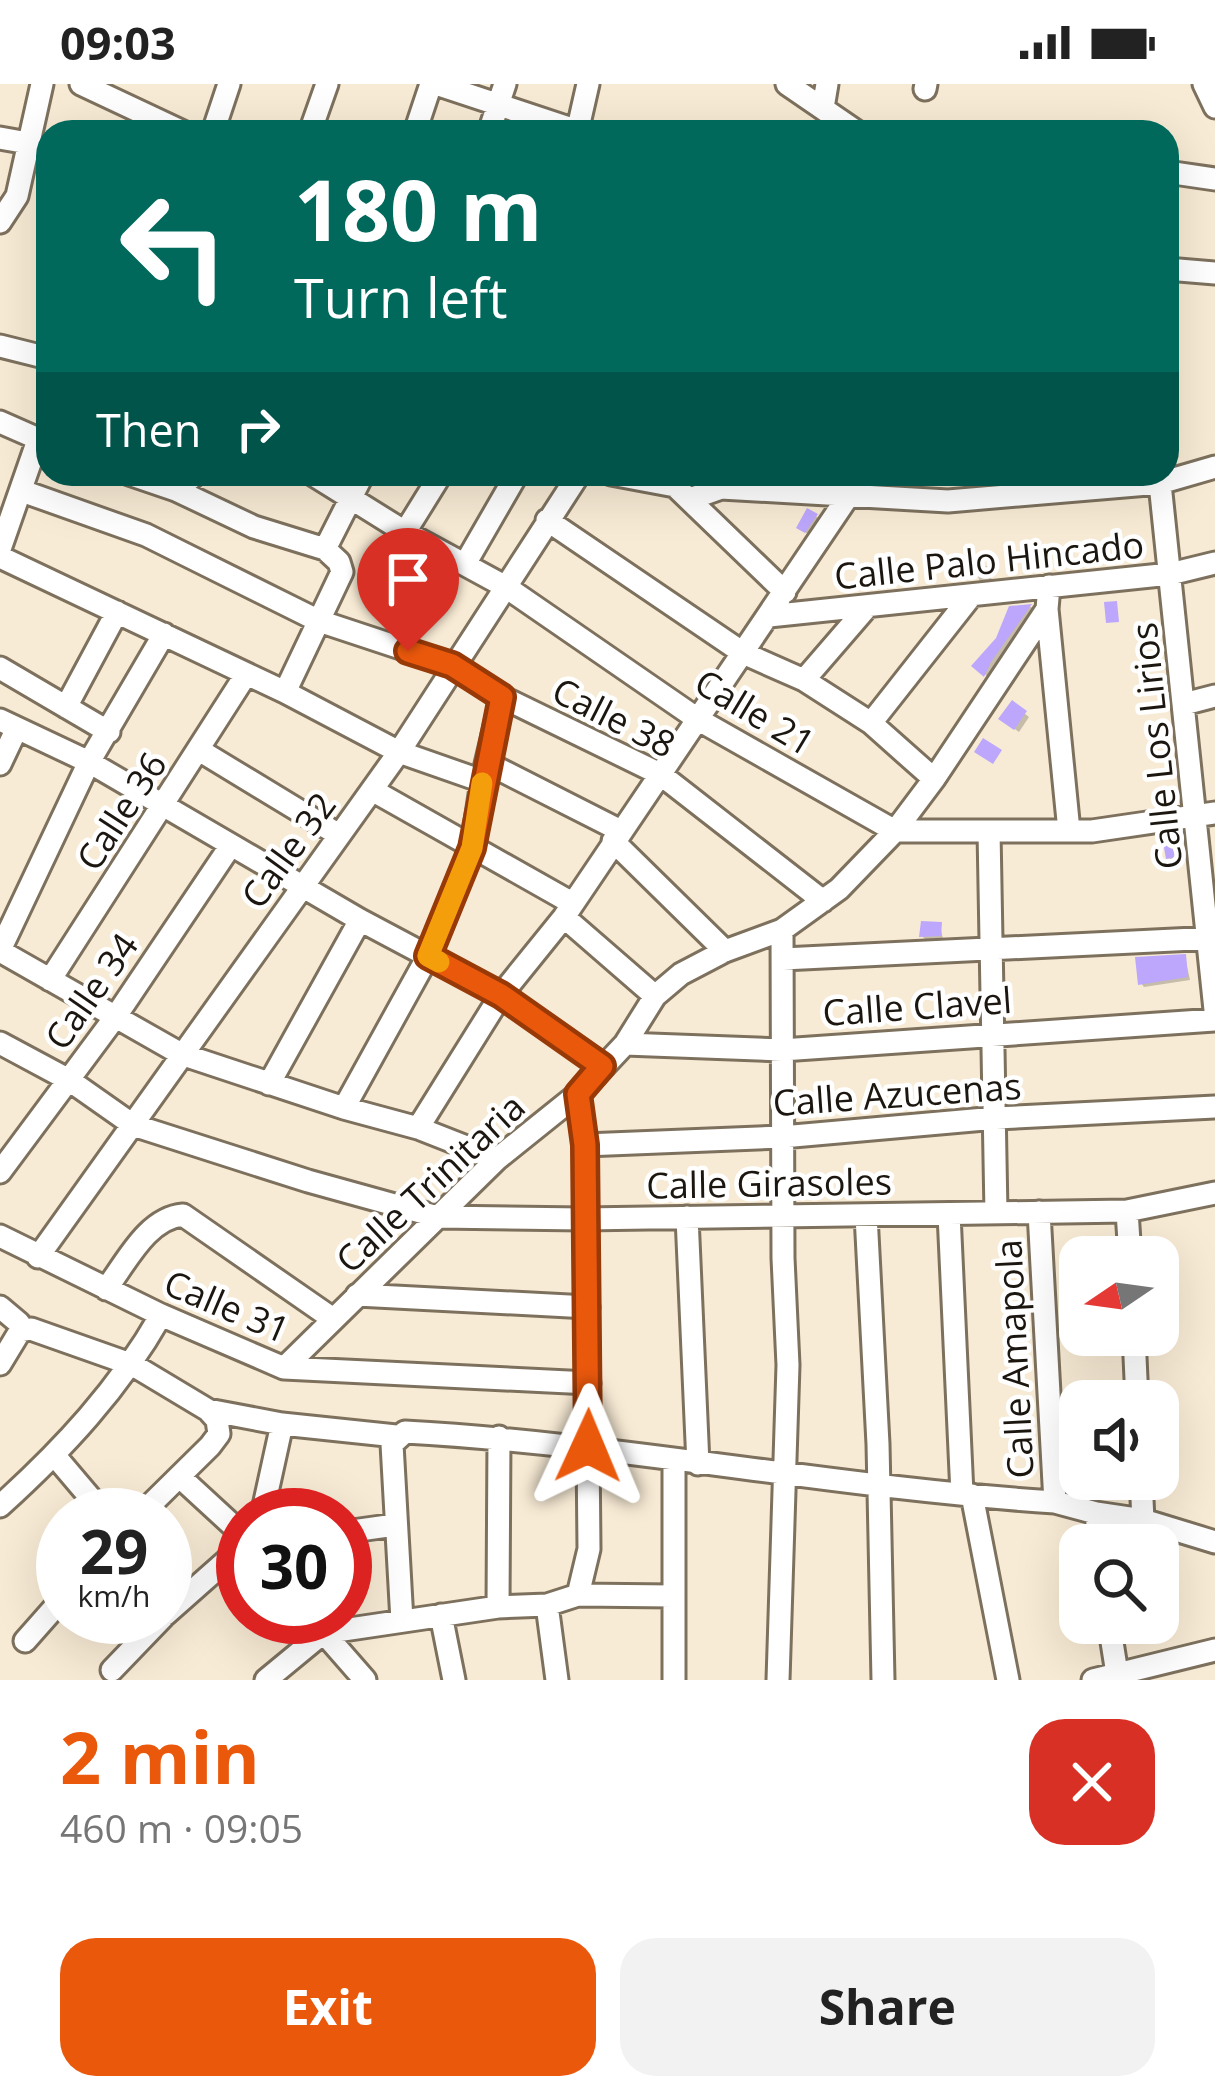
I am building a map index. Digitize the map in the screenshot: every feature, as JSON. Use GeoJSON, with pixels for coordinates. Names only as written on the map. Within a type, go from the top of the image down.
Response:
{"type":"FeatureCollection","features":[{"type":"Feature","properties":{"kind":"street"},"geometry":{"type":"LineString","coordinates":[[0,222],[16,196],[42,84]]}},
{"type":"Feature","properties":{"kind":"street"},"geometry":{"type":"LineString","coordinates":[[82,84],[120,92],[164,120]]}},
{"type":"Feature","properties":{"kind":"street"},"geometry":{"type":"LineString","coordinates":[[217,120],[229,84]]}},
{"type":"Feature","properties":{"kind":"street"},"geometry":{"type":"LineString","coordinates":[[314,120],[327,84]]}},
{"type":"Feature","properties":{"kind":"street"},"geometry":{"type":"LineString","coordinates":[[420,120],[434,84],[502,94],[558,120]]}},
{"type":"Feature","properties":{"kind":"street"},"geometry":{"type":"LineString","coordinates":[[581,120],[588,84]]}},
{"type":"Feature","properties":{"kind":"street"},"geometry":{"type":"LineString","coordinates":[[787,84],[840,120]]}},
{"type":"Feature","properties":{"kind":"street"},"geometry":{"type":"LineString","coordinates":[[823,108],[827,84]]}},
{"type":"Feature","properties":{"kind":"street"},"geometry":{"type":"LineString","coordinates":[[1204,84],[1215,107]]}},
{"type":"Feature","properties":{"kind":"street"},"geometry":{"type":"LineString","coordinates":[[0,138],[28,143]]}},
{"type":"Feature","properties":{"kind":"street"},"geometry":{"type":"LineString","coordinates":[[1179,174],[1215,178]]}},
{"type":"Feature","properties":{"kind":"street"},"geometry":{"type":"LineString","coordinates":[[1179,270],[1215,273]]}},
{"type":"Feature","properties":{"kind":"street"},"geometry":{"type":"LineString","coordinates":[[0,346],[36,355]]}},
{"type":"Feature","properties":{"kind":"street"},"geometry":{"type":"LineString","coordinates":[[0,422],[36,438]]}},
{"type":"Feature","properties":{"kind":"street"},"geometry":{"type":"LineString","coordinates":[[36,460],[0,553],[399,752],[484,772],[616,836],[724,951]]}},
{"type":"Feature","properties":{"kind":"street"},"geometry":{"type":"LineString","coordinates":[[1179,474],[1215,467]]}},
{"type":"Feature","properties":{"kind":"street"},"geometry":{"type":"LineString","coordinates":[[164,486],[254,527],[325,549],[338,562],[342,572],[285,692]]}},
{"type":"Feature","properties":{"kind":"street"},"geometry":{"type":"LineString","coordinates":[[176,490],[181,486]]}},
{"type":"Feature","properties":{"kind":"street","name":"Calle 21"},"geometry":{"type":"LineString","coordinates":[[330,486],[506,587],[699,720],[895,831],[1069,831],[1206,816]]}},
{"type":"Feature","properties":{"kind":"street"},"geometry":{"type":"LineString","coordinates":[[325,549],[356,486]]}},
{"type":"Feature","properties":{"kind":"street"},"geometry":{"type":"LineString","coordinates":[[405,532],[434,486]]}},
{"type":"Feature","properties":{"kind":"street"},"geometry":{"type":"LineString","coordinates":[[465,564],[510,486]]}},
{"type":"Feature","properties":{"kind":"street","name":"Calle 32"},"geometry":{"type":"LineString","coordinates":[[38,1257],[399,752],[571,486]]}},
{"type":"Feature","properties":{"kind":"street"},"geometry":{"type":"LineString","coordinates":[[684,486],[948,501],[1086,486]]}},
{"type":"Feature","properties":{"kind":"street"},"geometry":{"type":"LineString","coordinates":[[684,486],[785,592]]}},
{"type":"Feature","properties":{"kind":"street","name":"Calle Los Lirios"},"geometry":{"type":"LineString","coordinates":[[1161,486],[1184,704],[1206,816],[1215,1010]]}},
{"type":"Feature","properties":{"kind":"street","name":"Calle 38"},"geometry":{"type":"LineString","coordinates":[[22,491],[146,536],[319,622],[452,665],[502,697],[660,774],[823,901]]}},
{"type":"Feature","properties":{"kind":"street"},"geometry":{"type":"LineString","coordinates":[[418,1128],[501,995],[568,910],[847,498]]}},
{"type":"Feature","properties":{"kind":"street"},"geometry":{"type":"LineString","coordinates":[[547,520],[743,653],[804,680],[871,723],[934,779]]}},
{"type":"Feature","properties":{"kind":"street","name":"Calle Palo Hincado"},"geometry":{"type":"LineString","coordinates":[[769,616],[970,596],[1048,598],[1215,563]]}},
{"type":"Feature","properties":{"kind":"street"},"geometry":{"type":"LineString","coordinates":[[871,723],[970,596]]}},
{"type":"Feature","properties":{"kind":"street"},"geometry":{"type":"LineString","coordinates":[[1048,598],[1069,831]]}},
{"type":"Feature","properties":{"kind":"street","name":"Calle Trinitaria"},"geometry":{"type":"LineString","coordinates":[[284,1368],[497,1159],[578,1094],[625,1044],[656,996],[681,974],[724,951],[782,930],[823,901],[895,831],[934,779],[1048,598]]}},
{"type":"Feature","properties":{"kind":"street"},"geometry":{"type":"LineString","coordinates":[[804,680],[867,607]]}},
{"type":"Feature","properties":{"kind":"street"},"geometry":{"type":"LineString","coordinates":[[67,706],[117,612]]}},
{"type":"Feature","properties":{"kind":"street"},"geometry":{"type":"LineString","coordinates":[[164,634],[89,762],[0,951],[181,1054],[418,1128],[497,1159]]}},
{"type":"Feature","properties":{"kind":"street"},"geometry":{"type":"LineString","coordinates":[[0,668],[110,731]]}},
{"type":"Feature","properties":{"kind":"street","name":"Calle 36"},"geometry":{"type":"LineString","coordinates":[[50,980],[245,676]]}},
{"type":"Feature","properties":{"kind":"street"},"geometry":{"type":"LineString","coordinates":[[1184,704],[1215,696]]}},
{"type":"Feature","properties":{"kind":"street"},"geometry":{"type":"LineString","coordinates":[[344,1108],[428,956],[472,848],[502,697]]}},
{"type":"Feature","properties":{"kind":"street"},"geometry":{"type":"LineString","coordinates":[[0,764],[8,724],[89,762],[360,920],[501,995],[602,1066]]}},
{"type":"Feature","properties":{"kind":"street"},"geometry":{"type":"LineString","coordinates":[[199,750],[338,835]]}},
{"type":"Feature","properties":{"kind":"street"},"geometry":{"type":"LineString","coordinates":[[372,790],[568,910],[656,996]]}},
{"type":"Feature","properties":{"kind":"street"},"geometry":{"type":"LineString","coordinates":[[989,831],[996,1213]]}},
{"type":"Feature","properties":{"kind":"street","name":"Calle 34"},"geometry":{"type":"LineString","coordinates":[[0,1172],[116,1016],[231,844]]}},
{"type":"Feature","properties":{"kind":"street"},"geometry":{"type":"LineString","coordinates":[[269,1084],[360,920]]}},
{"type":"Feature","properties":{"kind":"street"},"geometry":{"type":"LineString","coordinates":[[778,1680],[788,1365],[782,930]]}},
{"type":"Feature","properties":{"kind":"street"},"geometry":{"type":"LineString","coordinates":[[783,958],[1213,939]]}},
{"type":"Feature","properties":{"kind":"street","name":"Calle Clavel"},"geometry":{"type":"LineString","coordinates":[[625,1044],[782,1050],[1215,1020]]}},
{"type":"Feature","properties":{"kind":"street","name":"Calle Girasoles"},"geometry":{"type":"LineString","coordinates":[[0,1043],[69,1080],[133,1125],[308,1181],[438,1216],[583,1219],[1127,1211],[1215,1193]]}},
{"type":"Feature","properties":{"kind":"street"},"geometry":{"type":"LineString","coordinates":[[578,1094],[585,1145],[589,1383],[589,1549],[578,1595]]}},
{"type":"Feature","properties":{"kind":"street","name":"Calle Azucenas"},"geometry":{"type":"LineString","coordinates":[[585,1145],[782,1137],[996,1118],[1215,1107]]}},
{"type":"Feature","properties":{"kind":"street"},"geometry":{"type":"LineString","coordinates":[[1127,1211],[1129,1236]]}},
{"type":"Feature","properties":{"kind":"street","name":"Calle Amapola"},"geometry":{"type":"LineString","coordinates":[[1039,1212],[1055,1502]]}},
{"type":"Feature","properties":{"kind":"street"},"geometry":{"type":"LineString","coordinates":[[949,1214],[967,1494],[1008,1680]]}},
{"type":"Feature","properties":{"kind":"street"},"geometry":{"type":"LineString","coordinates":[[106,1289],[149,1232],[170,1216],[183,1215],[333,1318]]}},
{"type":"Feature","properties":{"kind":"street"},"geometry":{"type":"LineString","coordinates":[[866,1215],[883,1680]]}},
{"type":"Feature","properties":{"kind":"street"},"geometry":{"type":"LineString","coordinates":[[687,1217],[698,1464]]}},
{"type":"Feature","properties":{"kind":"street","name":"Calle 31"},"geometry":{"type":"LineString","coordinates":[[0,1236],[161,1316],[284,1368],[589,1383]]}},
{"type":"Feature","properties":{"kind":"street"},"geometry":{"type":"LineString","coordinates":[[357,1295],[588,1307]]}},
{"type":"Feature","properties":{"kind":"street"},"geometry":{"type":"LineString","coordinates":[[0,1307],[19,1323],[20,1331],[0,1364]]}},
{"type":"Feature","properties":{"kind":"street"},"geometry":{"type":"LineString","coordinates":[[0,1506],[55,1456],[133,1365],[161,1316]]}},
{"type":"Feature","properties":{"kind":"street"},"geometry":{"type":"LineString","coordinates":[[20,1331],[31,1329],[133,1365],[208,1410],[217,1420],[219,1434],[168,1488]]}},
{"type":"Feature","properties":{"kind":"street"},"geometry":{"type":"LineString","coordinates":[[208,1410],[282,1424],[396,1436],[405,1432],[499,1437],[784,1476],[1055,1502],[1143,1520],[1215,1542]]}},
{"type":"Feature","properties":{"kind":"street"},"geometry":{"type":"LineString","coordinates":[[268,1488],[282,1424]]}},
{"type":"Feature","properties":{"kind":"street"},"geometry":{"type":"LineString","coordinates":[[396,1436],[392,1444],[402,1621]]}},
{"type":"Feature","properties":{"kind":"street"},"geometry":{"type":"LineString","coordinates":[[498,1607],[499,1437]]}},
{"type":"Feature","properties":{"kind":"street"},"geometry":{"type":"LineString","coordinates":[[55,1456],[82,1488]]}},
{"type":"Feature","properties":{"kind":"street"},"geometry":{"type":"LineString","coordinates":[[674,1461],[674,1680]]}},
{"type":"Feature","properties":{"kind":"street"},"geometry":{"type":"LineString","coordinates":[[180,1477],[216,1510]]}},
{"type":"Feature","properties":{"kind":"street"},"geometry":{"type":"LineString","coordinates":[[1142,1500],[1143,1520]]}},
{"type":"Feature","properties":{"kind":"street"},"geometry":{"type":"LineString","coordinates":[[1096,1514],[1097,1524]]}},
{"type":"Feature","properties":{"kind":"street"},"geometry":{"type":"LineString","coordinates":[[372,1528],[395,1525]]}},
{"type":"Feature","properties":{"kind":"street"},"geometry":{"type":"LineString","coordinates":[[192,1587],[216,1568]]}},
{"type":"Feature","properties":{"kind":"street"},"geometry":{"type":"LineString","coordinates":[[372,1622],[547,1605],[578,1595],[674,1596]]}},
{"type":"Feature","properties":{"kind":"street"},"geometry":{"type":"LineString","coordinates":[[547,1605],[557,1680]]}},
{"type":"Feature","properties":{"kind":"street"},"geometry":{"type":"LineString","coordinates":[[441,1615],[454,1680]]}},
{"type":"Feature","properties":{"kind":"street"},"geometry":{"type":"LineString","coordinates":[[25,1641],[36,1629]]}},
{"type":"Feature","properties":{"kind":"street"},"geometry":{"type":"LineString","coordinates":[[112,1670],[137,1644]]}},
{"type":"Feature","properties":{"kind":"street"},"geometry":{"type":"LineString","coordinates":[[266,1680],[299,1644]]}},
{"type":"Feature","properties":{"kind":"street"},"geometry":{"type":"LineString","coordinates":[[333,1644],[365,1680]]}},
{"type":"Feature","properties":{"kind":"street"},"geometry":{"type":"LineString","coordinates":[[1112,1644],[1117,1677]]}},
{"type":"Feature","properties":{"kind":"street"},"geometry":{"type":"LineString","coordinates":[[1093,1680],[1215,1650]]}},
{"type":"Feature","properties":{"kind":"building"},"geometry":{"type":"Polygon","coordinates":[[[807,508],[818,514],[805,533],[796,528],[807,508]]]}},
{"type":"Feature","properties":{"kind":"building"},"geometry":{"type":"Polygon","coordinates":[[[1117,601],[1119,622],[1106,623],[1104,602],[1117,601]]]}},
{"type":"Feature","properties":{"kind":"building"},"geometry":{"type":"Polygon","coordinates":[[[1032,604],[984,677],[971,666],[996,638],[1009,606],[1032,604]]]}},
{"type":"Feature","properties":{"kind":"building"},"geometry":{"type":"Polygon","coordinates":[[[1012,700],[1027,711],[1014,730],[998,719],[1012,700]]]}},
{"type":"Feature","properties":{"kind":"building"},"geometry":{"type":"Polygon","coordinates":[[[983,738],[1002,750],[993,764],[974,752],[983,738]]]}},
{"type":"Feature","properties":{"kind":"building"},"geometry":{"type":"Polygon","coordinates":[[[1181,833],[1184,856],[1166,859],[1162,836],[1181,833]]]}},
{"type":"Feature","properties":{"kind":"building"},"geometry":{"type":"Polygon","coordinates":[[[921,921],[942,922],[941,936],[919,937],[921,921]]]}},
{"type":"Feature","properties":{"kind":"building"},"geometry":{"type":"Polygon","coordinates":[[[1186,954],[1188,977],[1138,985],[1135,957],[1186,954]]]}},
{"type":"Feature","properties":{"kind":"slow traffic"},"geometry":{"type":"LineString","coordinates":[[439,962],[428,956],[472,848],[482,783]]}},
{"type":"Feature","properties":{"kind":"route"},"geometry":{"type":"LineString","coordinates":[[408,651],[452,665],[502,697],[472,848],[428,956],[501,995],[602,1066],[578,1094],[585,1145],[588,1446]]}}]}
